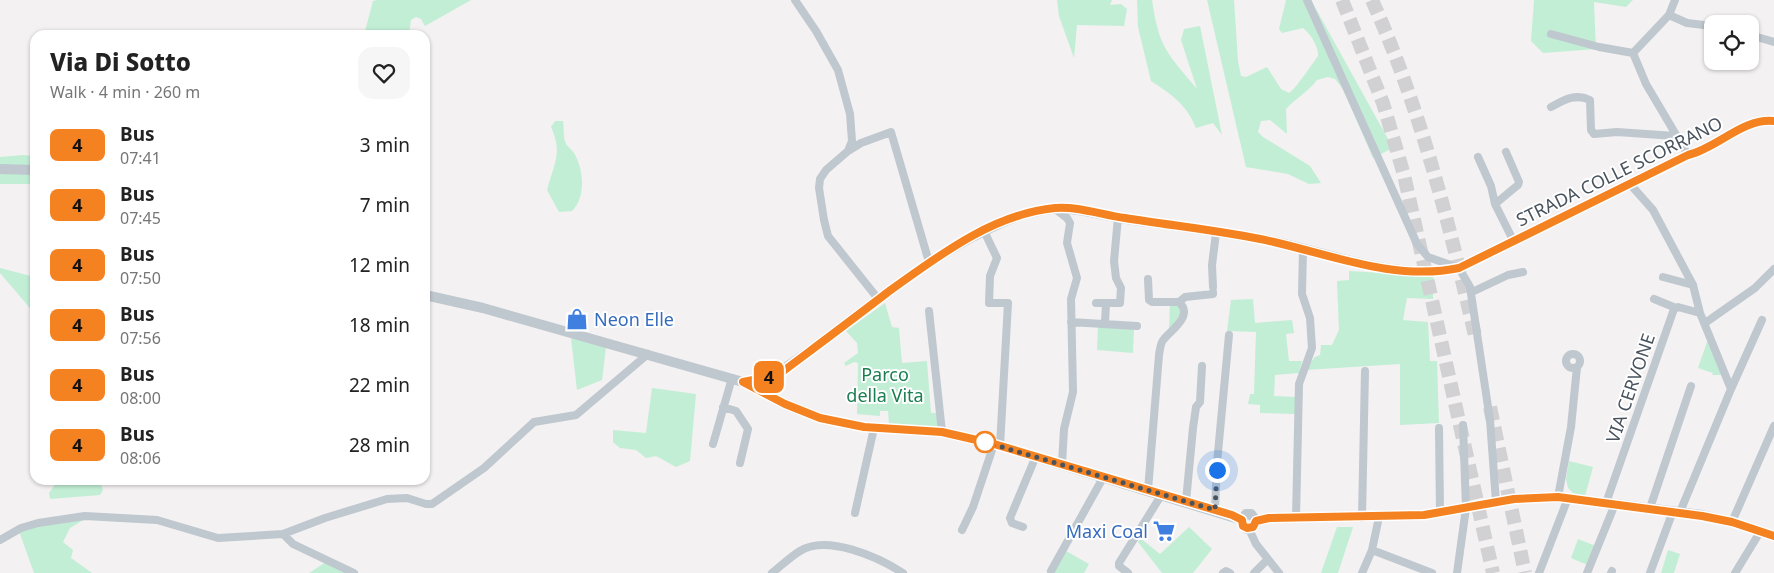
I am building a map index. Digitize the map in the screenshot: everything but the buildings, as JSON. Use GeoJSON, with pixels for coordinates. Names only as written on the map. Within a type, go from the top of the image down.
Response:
{"type":"FeatureCollection","features":[{"type":"Feature","properties":{"kind":"street"},"geometry":{"type":"LineString","coordinates":[[795,0],[816,31],[838,70],[850,114],[852,141],[848,151]]}},
{"type":"Feature","properties":{"kind":"street"},"geometry":{"type":"LineString","coordinates":[[1307,0],[1416,244],[1428,257],[1459,268],[1472,292],[1490,420],[1496,502]]}},
{"type":"Feature","properties":{"kind":"street"},"geometry":{"type":"LineString","coordinates":[[1634,53],[1669,15],[1675,0]]}},
{"type":"Feature","properties":{"kind":"street"},"geometry":{"type":"LineString","coordinates":[[1669,15],[1687,23],[1704,25]]}},
{"type":"Feature","properties":{"kind":"street"},"geometry":{"type":"LineString","coordinates":[[1551,34],[1599,47],[1634,53]]}},
{"type":"Feature","properties":{"kind":"street"},"geometry":{"type":"LineString","coordinates":[[1759,38],[1774,42]]}},
{"type":"Feature","properties":{"kind":"street"},"geometry":{"type":"LineString","coordinates":[[1634,53],[1646,84],[1688,155]]}},
{"type":"Feature","properties":{"kind":"street"},"geometry":{"type":"LineString","coordinates":[[1551,107],[1570,97],[1583,97],[1590,100],[1591,130],[1594,134],[1617,132],[1676,136]]}},
{"type":"Feature","properties":{"kind":"street","name":"STRADA COLLE SCORRANO"},"geometry":{"type":"LineString","coordinates":[[754,387],[774,376],[929,262],[984,231],[1024,214],[1070,207],[1303,249],[1398,271],[1429,273],[1459,268],[1688,155],[1711,147],[1751,124],[1774,121]]}},
{"type":"Feature","properties":{"kind":"street"},"geometry":{"type":"LineString","coordinates":[[878,300],[828,236],[824,220],[819,188],[820,179],[826,170],[848,151],[861,143],[891,132],[929,262]]}},
{"type":"Feature","properties":{"kind":"street"},"geometry":{"type":"LineString","coordinates":[[1495,204],[1518,185],[1519,182],[1506,152]]}},
{"type":"Feature","properties":{"kind":"street"},"geometry":{"type":"LineString","coordinates":[[1478,156],[1491,186],[1495,204],[1514,240]]}},
{"type":"Feature","properties":{"kind":"street"},"geometry":{"type":"LineString","coordinates":[[0,170],[30,170]]}},
{"type":"Feature","properties":{"kind":"street"},"geometry":{"type":"LineString","coordinates":[[1630,184],[1653,210],[1693,285],[1700,313],[1731,389]]}},
{"type":"Feature","properties":{"kind":"street"},"geometry":{"type":"LineString","coordinates":[[1054,208],[1067,218],[1070,223],[1067,243],[1077,278],[1071,299],[1072,392],[1064,429],[1062,464]]}},
{"type":"Feature","properties":{"kind":"street"},"geometry":{"type":"LineString","coordinates":[[1096,304],[1120,303],[1121,288],[1116,278],[1114,261],[1118,217]]}},
{"type":"Feature","properties":{"kind":"street"},"geometry":{"type":"LineString","coordinates":[[962,530],[997,445],[1008,303],[989,303],[990,276],[997,258],[995,250],[984,231]]}},
{"type":"Feature","properties":{"kind":"street"},"geometry":{"type":"LineString","coordinates":[[1148,279],[1149,300],[1152,302],[1179,302],[1185,297],[1213,294],[1212,264],[1216,233]]}},
{"type":"Feature","properties":{"kind":"street"},"geometry":{"type":"LineString","coordinates":[[1296,518],[1299,384],[1312,348],[1310,318],[1302,294],[1303,249]]}},
{"type":"Feature","properties":{"kind":"street"},"geometry":{"type":"LineString","coordinates":[[1705,323],[1755,288],[1774,269]]}},
{"type":"Feature","properties":{"kind":"street"},"geometry":{"type":"LineString","coordinates":[[1472,292],[1508,275],[1523,272]]}},
{"type":"Feature","properties":{"kind":"street"},"geometry":{"type":"LineString","coordinates":[[1663,277],[1693,285]]}},
{"type":"Feature","properties":{"kind":"street"},"geometry":{"type":"LineString","coordinates":[[430,296],[484,308],[732,378],[820,418],[874,428],[942,432],[1036,456],[1215,510],[1242,520],[1246,514],[1251,514],[1253,539],[1279,573]]}},
{"type":"Feature","properties":{"kind":"street"},"geometry":{"type":"LineString","coordinates":[[1654,299],[1676,308],[1700,313]]}},
{"type":"Feature","properties":{"kind":"street"},"geometry":{"type":"LineString","coordinates":[[1148,490],[1158,355],[1162,340],[1180,324],[1183,309],[1179,302]]}},
{"type":"Feature","properties":{"kind":"street"},"geometry":{"type":"LineString","coordinates":[[1103,324],[1105,322],[1106,304]]}},
{"type":"Feature","properties":{"kind":"street","name":"VIA CERVONE"},"geometry":{"type":"LineString","coordinates":[[1587,573],[1676,308]]}},
{"type":"Feature","properties":{"kind":"street"},"geometry":{"type":"LineString","coordinates":[[929,311],[942,432]]}},
{"type":"Feature","properties":{"kind":"street"},"geometry":{"type":"LineString","coordinates":[[1650,573],[1762,320]]}},
{"type":"Feature","properties":{"kind":"street"},"geometry":{"type":"LineString","coordinates":[[1071,322],[1137,326]]}},
{"type":"Feature","properties":{"kind":"street"},"geometry":{"type":"LineString","coordinates":[[1215,510],[1217,463],[1229,335]]}},
{"type":"Feature","properties":{"kind":"street"},"geometry":{"type":"LineString","coordinates":[[0,540],[21,528],[38,523],[86,516],[157,520],[218,538],[283,534],[324,518],[387,499],[407,498],[426,504],[438,502],[484,468],[534,422],[576,415],[648,354]]}},
{"type":"Feature","properties":{"kind":"street"},"geometry":{"type":"LineString","coordinates":[[1186,501],[1192,428],[1196,407],[1200,402],[1202,366]]}},
{"type":"Feature","properties":{"kind":"street"},"geometry":{"type":"LineString","coordinates":[[1539,573],[1563,498],[1577,367]]}},
{"type":"Feature","properties":{"kind":"street"},"geometry":{"type":"LineString","coordinates":[[1362,518],[1365,371]]}},
{"type":"Feature","properties":{"kind":"street","name":"STRADA COLLE SCORRANO"},"geometry":{"type":"LineString","coordinates":[[743,382],[774,376]]}},
{"type":"Feature","properties":{"kind":"street"},"geometry":{"type":"LineString","coordinates":[[713,444],[732,378]]}},
{"type":"Feature","properties":{"kind":"street"},"geometry":{"type":"LineString","coordinates":[[1650,508],[1692,386]]}},
{"type":"Feature","properties":{"kind":"street"},"geometry":{"type":"LineString","coordinates":[[723,407],[736,411],[748,429],[740,463]]}},
{"type":"Feature","properties":{"kind":"street"},"geometry":{"type":"LineString","coordinates":[[1457,573],[1466,508],[1463,425]]}},
{"type":"Feature","properties":{"kind":"street"},"geometry":{"type":"LineString","coordinates":[[1732,522],[1774,426]]}},
{"type":"Feature","properties":{"kind":"street"},"geometry":{"type":"LineString","coordinates":[[855,513],[874,428]]}},
{"type":"Feature","properties":{"kind":"street"},"geometry":{"type":"LineString","coordinates":[[1439,428],[1440,513]]}},
{"type":"Feature","properties":{"kind":"street"},"geometry":{"type":"LineString","coordinates":[[1023,527],[1012,523],[1010,518],[1036,456]]}},
{"type":"Feature","properties":{"kind":"street"},"geometry":{"type":"LineString","coordinates":[[1051,571],[1104,476]]}},
{"type":"Feature","properties":{"kind":"street"},"geometry":{"type":"LineString","coordinates":[[1128,573],[1119,566],[1119,563],[1162,494]]}},
{"type":"Feature","properties":{"kind":"street"},"geometry":{"type":"LineString","coordinates":[[1253,525],[1269,518],[1362,518],[1440,513],[1527,498],[1563,498],[1677,511],[1732,522],[1774,536]]}},
{"type":"Feature","properties":{"kind":"street"},"geometry":{"type":"LineString","coordinates":[[1362,573],[1372,550],[1379,517]]}},
{"type":"Feature","properties":{"kind":"street"},"geometry":{"type":"LineString","coordinates":[[1734,573],[1760,532]]}},
{"type":"Feature","properties":{"kind":"street"},"geometry":{"type":"LineString","coordinates":[[283,534],[293,544],[354,573]]}},
{"type":"Feature","properties":{"kind":"street"},"geometry":{"type":"LineString","coordinates":[[772,573],[801,550],[816,546],[833,546],[868,555],[903,573]]}},
{"type":"Feature","properties":{"kind":"street"},"geometry":{"type":"LineString","coordinates":[[1372,550],[1432,573]]}},
{"type":"Feature","properties":{"kind":"street"},"geometry":{"type":"LineString","coordinates":[[1254,573],[1268,559]]}},
{"type":"Feature","properties":{"kind":"street"},"geometry":{"type":"LineString","coordinates":[[1407,573],[1410,564]]}},
{"type":"Feature","properties":{"kind":"street"},"geometry":{"type":"LineString","coordinates":[[1223,573],[1226,571],[1230,573]]}},
{"type":"Feature","properties":{"kind":"green space"},"geometry":{"type":"Polygon","coordinates":[[[471,0],[425,26],[421,19],[416,17],[411,20],[410,30],[365,30],[373,1],[471,0]]]}},
{"type":"Feature","properties":{"kind":"green space"},"geometry":{"type":"Polygon","coordinates":[[[1057,0],[1112,0],[1110,5],[1121,4],[1127,9],[1124,26],[1077,25],[1074,58],[1059,16],[1057,0]]]}},
{"type":"Feature","properties":{"kind":"green space"},"geometry":{"type":"Polygon","coordinates":[[[1137,0],[1152,0],[1161,40],[1171,58],[1197,89],[1181,40],[1184,29],[1200,26],[1222,135],[1213,123],[1196,128],[1183,106],[1151,81],[1138,27],[1137,0]]]}},
{"type":"Feature","properties":{"kind":"green space"},"geometry":{"type":"Polygon","coordinates":[[[1207,0],[1234,0],[1238,61],[1241,76],[1246,77],[1267,67],[1281,89],[1289,93],[1318,56],[1318,52],[1314,40],[1303,28],[1282,33],[1279,29],[1286,0],[1311,0],[1393,148],[1373,158],[1343,89],[1335,79],[1328,77],[1317,80],[1286,109],[1287,134],[1270,120],[1261,121],[1258,132],[1310,166],[1321,183],[1309,184],[1288,174],[1246,167],[1207,0]]]}},
{"type":"Feature","properties":{"kind":"green space"},"geometry":{"type":"Polygon","coordinates":[[[1534,0],[1633,0],[1626,7],[1594,2],[1596,49],[1543,53],[1531,41],[1534,0]]]}},
{"type":"Feature","properties":{"kind":"green space"},"geometry":{"type":"Polygon","coordinates":[[[555,121],[563,121],[565,142],[574,153],[580,167],[582,183],[580,198],[572,211],[559,212],[547,190],[557,152],[555,136],[551,127],[555,121]]]}},
{"type":"Feature","properties":{"kind":"green space"},"geometry":{"type":"Polygon","coordinates":[[[30,156],[30,184],[0,184],[0,157],[30,156]]]}},
{"type":"Feature","properties":{"kind":"green space"},"geometry":{"type":"Polygon","coordinates":[[[0,268],[30,276],[30,308],[0,273],[0,268]]]}},
{"type":"Feature","properties":{"kind":"green space"},"geometry":{"type":"Polygon","coordinates":[[[1349,271],[1433,276],[1433,299],[1407,298],[1403,320],[1428,322],[1430,361],[1437,361],[1439,423],[1400,425],[1400,364],[1305,370],[1315,357],[1320,355],[1321,345],[1332,345],[1339,330],[1337,281],[1349,280],[1349,271]]]}},
{"type":"Feature","properties":{"kind":"green space"},"geometry":{"type":"Polygon","coordinates":[[[1253,299],[1255,323],[1292,320],[1294,333],[1286,334],[1289,361],[1302,361],[1299,373],[1275,375],[1274,396],[1296,397],[1296,414],[1260,413],[1260,405],[1248,404],[1250,394],[1254,394],[1256,332],[1227,331],[1231,300],[1253,299]]]}},
{"type":"Feature","properties":{"kind":"green space","name":"Parco della Vita"},"geometry":{"type":"Polygon","coordinates":[[[885,303],[892,327],[899,328],[902,363],[927,361],[931,413],[937,413],[938,428],[889,424],[888,411],[880,411],[880,416],[857,414],[858,363],[854,362],[846,366],[844,363],[858,353],[857,343],[846,331],[885,303]]]}},
{"type":"Feature","properties":{"kind":"green space"},"geometry":{"type":"Polygon","coordinates":[[[1170,303],[1179,304],[1180,315],[1169,331],[1170,303]]]}},
{"type":"Feature","properties":{"kind":"green space"},"geometry":{"type":"Polygon","coordinates":[[[1098,326],[1134,328],[1133,353],[1097,350],[1098,326]]]}},
{"type":"Feature","properties":{"kind":"green space"},"geometry":{"type":"Polygon","coordinates":[[[571,338],[606,347],[602,380],[577,390],[571,338]]]}},
{"type":"Feature","properties":{"kind":"green space"},"geometry":{"type":"Polygon","coordinates":[[[1708,339],[1722,375],[1712,375],[1713,373],[1698,368],[1708,339]]]}},
{"type":"Feature","properties":{"kind":"green space"},"geometry":{"type":"Polygon","coordinates":[[[652,388],[696,394],[690,461],[676,467],[656,456],[646,458],[636,450],[620,448],[613,442],[613,430],[646,433],[652,388]]]}},
{"type":"Feature","properties":{"kind":"green space"},"geometry":{"type":"Polygon","coordinates":[[[1569,461],[1593,467],[1585,496],[1573,493],[1568,488],[1566,479],[1569,461]]]}},
{"type":"Feature","properties":{"kind":"green space"},"geometry":{"type":"Polygon","coordinates":[[[55,485],[101,485],[103,490],[100,495],[50,499],[49,493],[55,485]]]}},
{"type":"Feature","properties":{"kind":"green space"},"geometry":{"type":"Polygon","coordinates":[[[83,520],[70,528],[63,542],[73,550],[71,558],[92,573],[34,573],[19,531],[83,520]]]}},
{"type":"Feature","properties":{"kind":"green space"},"geometry":{"type":"Polygon","coordinates":[[[1189,527],[1212,549],[1193,573],[1162,573],[1138,542],[1140,538],[1160,554],[1189,527]]]}},
{"type":"Feature","properties":{"kind":"green space"},"geometry":{"type":"Polygon","coordinates":[[[1337,527],[1353,527],[1338,573],[1321,573],[1337,527]]]}},
{"type":"Feature","properties":{"kind":"green space"},"geometry":{"type":"Polygon","coordinates":[[[1578,539],[1596,546],[1588,565],[1571,558],[1578,539]]]}},
{"type":"Feature","properties":{"kind":"green space"},"geometry":{"type":"Polygon","coordinates":[[[1668,550],[1680,554],[1674,573],[1661,573],[1668,550]]]}},
{"type":"Feature","properties":{"kind":"green space"},"geometry":{"type":"Polygon","coordinates":[[[1066,551],[1089,564],[1084,573],[1053,573],[1066,551]]]}},
{"type":"Feature","properties":{"kind":"green space"},"geometry":{"type":"Polygon","coordinates":[[[326,562],[348,573],[309,573],[326,562]]]}},
{"type":"Feature","properties":{"kind":"tunnel"},"geometry":{"type":"LineString","coordinates":[[1342,0],[1383,103],[1404,175],[1493,573]]}},
{"type":"Feature","properties":{"kind":"tunnel"},"geometry":{"type":"LineString","coordinates":[[1372,0],[1405,83],[1432,167],[1476,340]]}},
{"type":"Feature","properties":{"kind":"tunnel"},"geometry":{"type":"LineString","coordinates":[[1490,407],[1525,573]]}},
{"type":"Feature","properties":{"kind":"bus line","name":"4"},"geometry":{"type":"LineString","coordinates":[[1774,121],[1759,121],[1744,127],[1699,153],[1688,155],[1459,268],[1429,273],[1398,271],[1270,241],[1118,217],[1070,207],[1040,210],[1024,214],[1008,219],[937,256],[782,372],[774,376],[750,379],[743,382],[785,404],[820,418],[864,427],[942,432],[994,444],[1232,515],[1242,520],[1245,528],[1250,529],[1255,526],[1256,521],[1269,518],[1362,518],[1424,515],[1514,499],[1558,497],[1680,512],[1732,522],[1774,536]]}},
{"type":"Feature","properties":{"kind":"place","name":"Neon Elle"},"geometry":{"type":"Point","coordinates":[577,319]}},
{"type":"Feature","properties":{"kind":"place","name":"Maxi Coal"},"geometry":{"type":"Point","coordinates":[1164,531]}},
{"type":"Feature","properties":{"kind":"route"},"geometry":{"type":"LineString","coordinates":[[985,442],[1215,510],[1217,470]]}}]}
